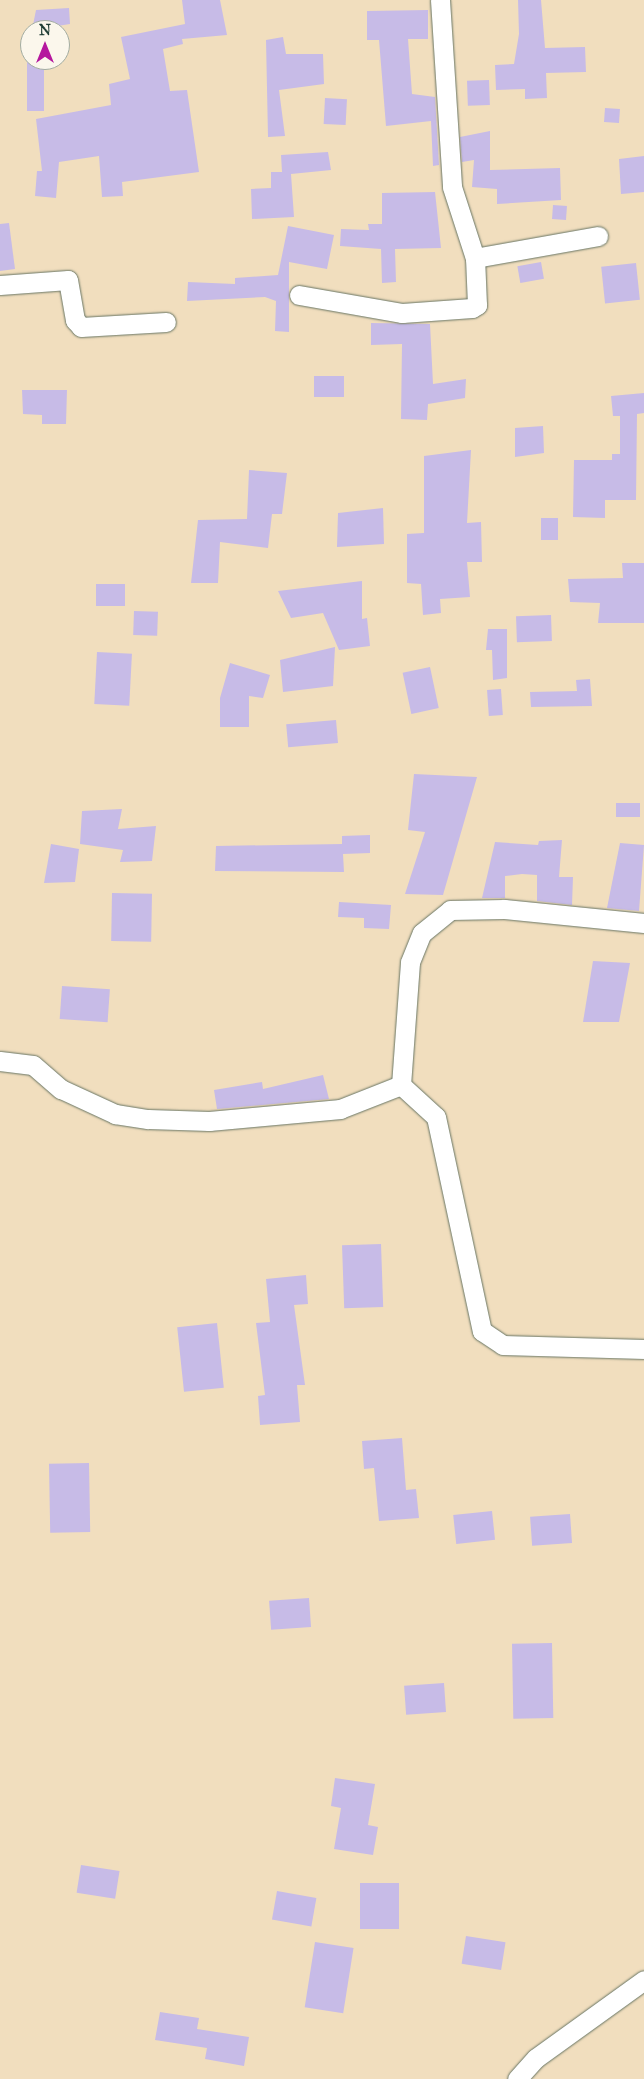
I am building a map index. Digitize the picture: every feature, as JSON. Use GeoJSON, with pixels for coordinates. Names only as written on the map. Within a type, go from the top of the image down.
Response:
{"type":"FeatureCollection","features":[{"type":"Feature","properties":{"kind":"street"},"geometry":{"type":"LineString","coordinates":[[299,295],[402,313],[472,308],[477,305],[475,258],[452,187],[440,0]]}},
{"type":"Feature","properties":{"kind":"street"},"geometry":{"type":"LineString","coordinates":[[475,258],[598,236]]}},
{"type":"Feature","properties":{"kind":"street"},"geometry":{"type":"LineString","coordinates":[[0,284],[68,280],[75,320],[82,327],[166,322]]}},
{"type":"Feature","properties":{"kind":"street"},"geometry":{"type":"LineString","coordinates":[[401,1085],[410,962],[422,933],[450,910],[504,909],[644,923]]}},
{"type":"Feature","properties":{"kind":"street"},"geometry":{"type":"LineString","coordinates":[[0,1061],[33,1065],[61,1089],[115,1114],[148,1119],[209,1121],[340,1109],[401,1085]]}},
{"type":"Feature","properties":{"kind":"street"},"geometry":{"type":"LineString","coordinates":[[401,1085],[436,1118],[482,1331],[503,1345],[644,1350]]}},
{"type":"Feature","properties":{"kind":"street"},"geometry":{"type":"LineString","coordinates":[[517,2079],[536,2058],[644,1980]]}},
{"type":"Feature","properties":{"kind":"building"},"geometry":{"type":"Polygon","coordinates":[[[182,0],[220,0],[227,35],[182,39],[183,44],[163,49],[170,91],[187,90],[199,172],[122,182],[123,196],[102,197],[99,156],[59,162],[56,198],[35,196],[37,171],[42,171],[36,119],[111,105],[109,84],[130,79],[121,37],[185,24],[182,0]]]}},
{"type":"Feature","properties":{"kind":"building"},"geometry":{"type":"Polygon","coordinates":[[[518,0],[541,0],[545,48],[585,47],[586,72],[546,73],[547,98],[525,99],[525,89],[496,90],[495,65],[514,64],[519,34],[518,0]]]}},
{"type":"Feature","properties":{"kind":"building"},"geometry":{"type":"Polygon","coordinates":[[[69,8],[70,20],[34,20],[36,10],[69,8]]]}},
{"type":"Feature","properties":{"kind":"building"},"geometry":{"type":"Polygon","coordinates":[[[428,10],[428,39],[408,39],[412,94],[435,97],[439,165],[433,166],[431,121],[386,126],[379,40],[367,40],[367,11],[428,10]]]}},
{"type":"Feature","properties":{"kind":"building"},"geometry":{"type":"Polygon","coordinates":[[[283,37],[286,54],[323,54],[324,84],[279,90],[285,136],[268,137],[266,40],[283,37]]]}},
{"type":"Feature","properties":{"kind":"building"},"geometry":{"type":"Polygon","coordinates":[[[27,70],[44,70],[44,111],[27,111],[27,70]]]}},
{"type":"Feature","properties":{"kind":"building"},"geometry":{"type":"Polygon","coordinates":[[[489,80],[490,105],[468,106],[467,81],[489,80]]]}},
{"type":"Feature","properties":{"kind":"building"},"geometry":{"type":"Polygon","coordinates":[[[325,98],[347,99],[346,125],[324,124],[325,98]]]}},
{"type":"Feature","properties":{"kind":"building"},"geometry":{"type":"Polygon","coordinates":[[[605,108],[620,109],[619,123],[604,122],[605,108]]]}},
{"type":"Feature","properties":{"kind":"building"},"geometry":{"type":"Polygon","coordinates":[[[490,131],[490,170],[560,168],[561,200],[497,204],[497,189],[472,187],[474,160],[462,162],[460,137],[490,131]]]}},
{"type":"Feature","properties":{"kind":"building"},"geometry":{"type":"Polygon","coordinates":[[[328,152],[331,170],[291,174],[294,217],[252,219],[251,189],[271,188],[271,172],[282,172],[281,155],[328,152]]]}},
{"type":"Feature","properties":{"kind":"building"},"geometry":{"type":"Polygon","coordinates":[[[644,156],[644,192],[621,194],[619,159],[644,156]]]}},
{"type":"Feature","properties":{"kind":"building"},"geometry":{"type":"Polygon","coordinates":[[[435,192],[441,248],[395,249],[396,282],[382,283],[381,249],[340,246],[341,229],[369,230],[368,224],[382,224],[382,193],[435,192]]]}},
{"type":"Feature","properties":{"kind":"building"},"geometry":{"type":"Polygon","coordinates":[[[553,205],[567,206],[566,220],[552,219],[553,205]]]}},
{"type":"Feature","properties":{"kind":"building"},"geometry":{"type":"Polygon","coordinates":[[[9,223],[15,269],[0,271],[0,224],[9,223]]]}},
{"type":"Feature","properties":{"kind":"building"},"geometry":{"type":"Polygon","coordinates":[[[288,226],[334,235],[327,269],[289,262],[289,332],[275,331],[276,301],[265,297],[187,301],[188,282],[235,284],[235,278],[278,275],[288,226]]]}},
{"type":"Feature","properties":{"kind":"building"},"geometry":{"type":"Polygon","coordinates":[[[541,262],[544,279],[520,283],[517,266],[541,262]]]}},
{"type":"Feature","properties":{"kind":"building"},"geometry":{"type":"Polygon","coordinates":[[[636,263],[640,300],[605,303],[601,267],[636,263]]]}},
{"type":"Feature","properties":{"kind":"building"},"geometry":{"type":"Polygon","coordinates":[[[371,323],[430,324],[433,384],[466,379],[465,398],[428,404],[427,420],[401,419],[402,344],[371,345],[371,323]]]}},
{"type":"Feature","properties":{"kind":"building"},"geometry":{"type":"Polygon","coordinates":[[[314,376],[344,376],[344,397],[314,397],[314,376]]]}},
{"type":"Feature","properties":{"kind":"building"},"geometry":{"type":"Polygon","coordinates":[[[22,390],[67,390],[66,424],[42,424],[42,415],[23,414],[22,390]]]}},
{"type":"Feature","properties":{"kind":"building"},"geometry":{"type":"Polygon","coordinates":[[[644,393],[644,413],[637,414],[636,500],[605,500],[605,518],[573,517],[574,460],[612,460],[612,454],[620,454],[620,416],[613,416],[611,396],[644,393]]]}},
{"type":"Feature","properties":{"kind":"building"},"geometry":{"type":"Polygon","coordinates":[[[543,426],[544,453],[515,457],[515,428],[543,426]]]}},
{"type":"Feature","properties":{"kind":"building"},"geometry":{"type":"Polygon","coordinates":[[[471,450],[467,523],[481,522],[482,562],[467,562],[470,597],[440,599],[441,613],[423,615],[421,584],[407,583],[407,534],[424,533],[424,456],[471,450]]]}},
{"type":"Feature","properties":{"kind":"building"},"geometry":{"type":"Polygon","coordinates":[[[249,470],[287,473],[282,514],[272,514],[268,548],[220,542],[218,583],[191,583],[198,520],[247,519],[249,470]]]}},
{"type":"Feature","properties":{"kind":"building"},"geometry":{"type":"Polygon","coordinates":[[[383,508],[384,544],[337,547],[338,513],[383,508]]]}},
{"type":"Feature","properties":{"kind":"building"},"geometry":{"type":"Polygon","coordinates":[[[541,518],[558,518],[558,540],[541,540],[541,518]]]}},
{"type":"Feature","properties":{"kind":"building"},"geometry":{"type":"Polygon","coordinates":[[[622,563],[644,563],[644,623],[598,623],[600,603],[570,602],[568,579],[623,578],[622,563]]]}},
{"type":"Feature","properties":{"kind":"building"},"geometry":{"type":"Polygon","coordinates":[[[362,581],[362,619],[367,618],[370,646],[339,650],[323,613],[291,618],[278,591],[362,581]]]}},
{"type":"Feature","properties":{"kind":"building"},"geometry":{"type":"Polygon","coordinates":[[[96,584],[125,584],[125,606],[96,606],[96,584]]]}},
{"type":"Feature","properties":{"kind":"building"},"geometry":{"type":"Polygon","coordinates":[[[134,611],[158,612],[157,636],[133,635],[134,611]]]}},
{"type":"Feature","properties":{"kind":"building"},"geometry":{"type":"Polygon","coordinates":[[[551,615],[552,641],[517,642],[516,616],[551,615]]]}},
{"type":"Feature","properties":{"kind":"building"},"geometry":{"type":"Polygon","coordinates":[[[488,629],[507,629],[507,678],[493,680],[492,650],[486,650],[488,629]]]}},
{"type":"Feature","properties":{"kind":"building"},"geometry":{"type":"Polygon","coordinates":[[[335,647],[333,686],[283,692],[280,660],[335,647]]]}},
{"type":"Feature","properties":{"kind":"building"},"geometry":{"type":"Polygon","coordinates":[[[97,652],[132,654],[129,706],[94,704],[97,652]]]}},
{"type":"Feature","properties":{"kind":"building"},"geometry":{"type":"Polygon","coordinates":[[[230,663],[270,675],[263,698],[249,696],[249,727],[220,727],[220,698],[230,663]]]}},
{"type":"Feature","properties":{"kind":"building"},"geometry":{"type":"Polygon","coordinates":[[[430,667],[439,708],[411,714],[403,673],[430,667]]]}},
{"type":"Feature","properties":{"kind":"building"},"geometry":{"type":"Polygon","coordinates":[[[590,679],[592,706],[531,707],[530,692],[577,691],[576,680],[590,679]]]}},
{"type":"Feature","properties":{"kind":"building"},"geometry":{"type":"Polygon","coordinates":[[[501,689],[503,715],[489,716],[487,690],[501,689]]]}},
{"type":"Feature","properties":{"kind":"building"},"geometry":{"type":"Polygon","coordinates":[[[336,720],[338,743],[288,747],[286,724],[336,720]]]}},
{"type":"Feature","properties":{"kind":"building"},"geometry":{"type":"Polygon","coordinates":[[[414,774],[477,777],[443,895],[405,894],[425,832],[408,830],[414,774]]]}},
{"type":"Feature","properties":{"kind":"building"},"geometry":{"type":"Polygon","coordinates":[[[616,803],[640,803],[640,817],[616,817],[616,803]]]}},
{"type":"Feature","properties":{"kind":"building"},"geometry":{"type":"Polygon","coordinates":[[[122,809],[118,829],[156,826],[152,861],[120,862],[123,850],[80,844],[82,811],[122,809]]]}},
{"type":"Feature","properties":{"kind":"building"},"geometry":{"type":"Polygon","coordinates":[[[370,835],[370,853],[343,854],[344,872],[215,871],[216,846],[342,844],[342,836],[370,835]]]}},
{"type":"Feature","properties":{"kind":"building"},"geometry":{"type":"Polygon","coordinates":[[[562,840],[559,877],[573,877],[572,905],[537,901],[537,875],[505,876],[505,898],[482,898],[495,842],[538,845],[539,841],[562,840]]]}},
{"type":"Feature","properties":{"kind":"building"},"geometry":{"type":"Polygon","coordinates":[[[620,843],[644,845],[639,911],[607,908],[620,843]]]}},
{"type":"Feature","properties":{"kind":"building"},"geometry":{"type":"Polygon","coordinates":[[[51,844],[79,849],[75,882],[44,883],[51,844]]]}},
{"type":"Feature","properties":{"kind":"building"},"geometry":{"type":"Polygon","coordinates":[[[112,893],[152,894],[151,942],[111,941],[112,893]]]}},
{"type":"Feature","properties":{"kind":"building"},"geometry":{"type":"Polygon","coordinates":[[[339,902],[391,905],[389,929],[364,928],[364,918],[338,917],[339,902]]]}},
{"type":"Feature","properties":{"kind":"building"},"geometry":{"type":"Polygon","coordinates":[[[593,961],[630,963],[619,1022],[583,1022],[593,961]]]}},
{"type":"Feature","properties":{"kind":"building"},"geometry":{"type":"Polygon","coordinates":[[[62,986],[110,989],[108,1022],[60,1019],[62,986]]]}},
{"type":"Feature","properties":{"kind":"building"},"geometry":{"type":"Polygon","coordinates":[[[323,1075],[329,1099],[217,1109],[214,1090],[262,1082],[263,1089],[323,1075]]]}},
{"type":"Feature","properties":{"kind":"building"},"geometry":{"type":"Polygon","coordinates":[[[381,1244],[383,1307],[344,1308],[342,1245],[381,1244]]]}},
{"type":"Feature","properties":{"kind":"building"},"geometry":{"type":"Polygon","coordinates":[[[306,1275],[308,1304],[294,1305],[305,1385],[297,1385],[300,1422],[260,1425],[258,1396],[265,1395],[256,1323],[270,1322],[266,1279],[306,1275]]]}},
{"type":"Feature","properties":{"kind":"building"},"geometry":{"type":"Polygon","coordinates":[[[217,1323],[224,1388],[184,1392],[177,1327],[217,1323]]]}},
{"type":"Feature","properties":{"kind":"building"},"geometry":{"type":"Polygon","coordinates":[[[402,1438],[406,1490],[416,1489],[419,1518],[379,1521],[374,1468],[364,1469],[362,1441],[402,1438]]]}},
{"type":"Feature","properties":{"kind":"building"},"geometry":{"type":"Polygon","coordinates":[[[89,1463],[90,1532],[50,1533],[49,1464],[89,1463]]]}},
{"type":"Feature","properties":{"kind":"building"},"geometry":{"type":"Polygon","coordinates":[[[492,1511],[495,1540],[456,1544],[453,1515],[492,1511]]]}},
{"type":"Feature","properties":{"kind":"building"},"geometry":{"type":"Polygon","coordinates":[[[570,1514],[572,1543],[532,1546],[530,1517],[570,1514]]]}},
{"type":"Feature","properties":{"kind":"building"},"geometry":{"type":"Polygon","coordinates":[[[309,1598],[311,1627],[271,1630],[269,1601],[309,1598]]]}},
{"type":"Feature","properties":{"kind":"building"},"geometry":{"type":"Polygon","coordinates":[[[552,1643],[553,1718],[513,1719],[512,1644],[552,1643]]]}},
{"type":"Feature","properties":{"kind":"building"},"geometry":{"type":"Polygon","coordinates":[[[444,1683],[446,1712],[406,1715],[404,1686],[444,1683]]]}},
{"type":"Feature","properties":{"kind":"building"},"geometry":{"type":"Polygon","coordinates":[[[335,1778],[375,1784],[368,1825],[378,1827],[373,1855],[334,1849],[341,1808],[331,1806],[335,1778]]]}},
{"type":"Feature","properties":{"kind":"building"},"geometry":{"type":"Polygon","coordinates":[[[81,1865],[120,1871],[115,1899],[77,1893],[81,1865]]]}},
{"type":"Feature","properties":{"kind":"building"},"geometry":{"type":"Polygon","coordinates":[[[360,1883],[399,1883],[399,1929],[360,1929],[360,1883]]]}},
{"type":"Feature","properties":{"kind":"building"},"geometry":{"type":"Polygon","coordinates":[[[277,1891],[316,1898],[311,1927],[272,1920],[277,1891]]]}},
{"type":"Feature","properties":{"kind":"building"},"geometry":{"type":"Polygon","coordinates":[[[466,1936],[506,1942],[501,1970],[462,1964],[466,1936]]]}},
{"type":"Feature","properties":{"kind":"building"},"geometry":{"type":"Polygon","coordinates":[[[315,1942],[354,1948],[343,2013],[305,2007],[315,1942]]]}},
{"type":"Feature","properties":{"kind":"building"},"geometry":{"type":"Polygon","coordinates":[[[160,2012],[199,2018],[197,2029],[249,2037],[244,2066],[205,2059],[207,2048],[155,2040],[160,2012]]]}}]}
